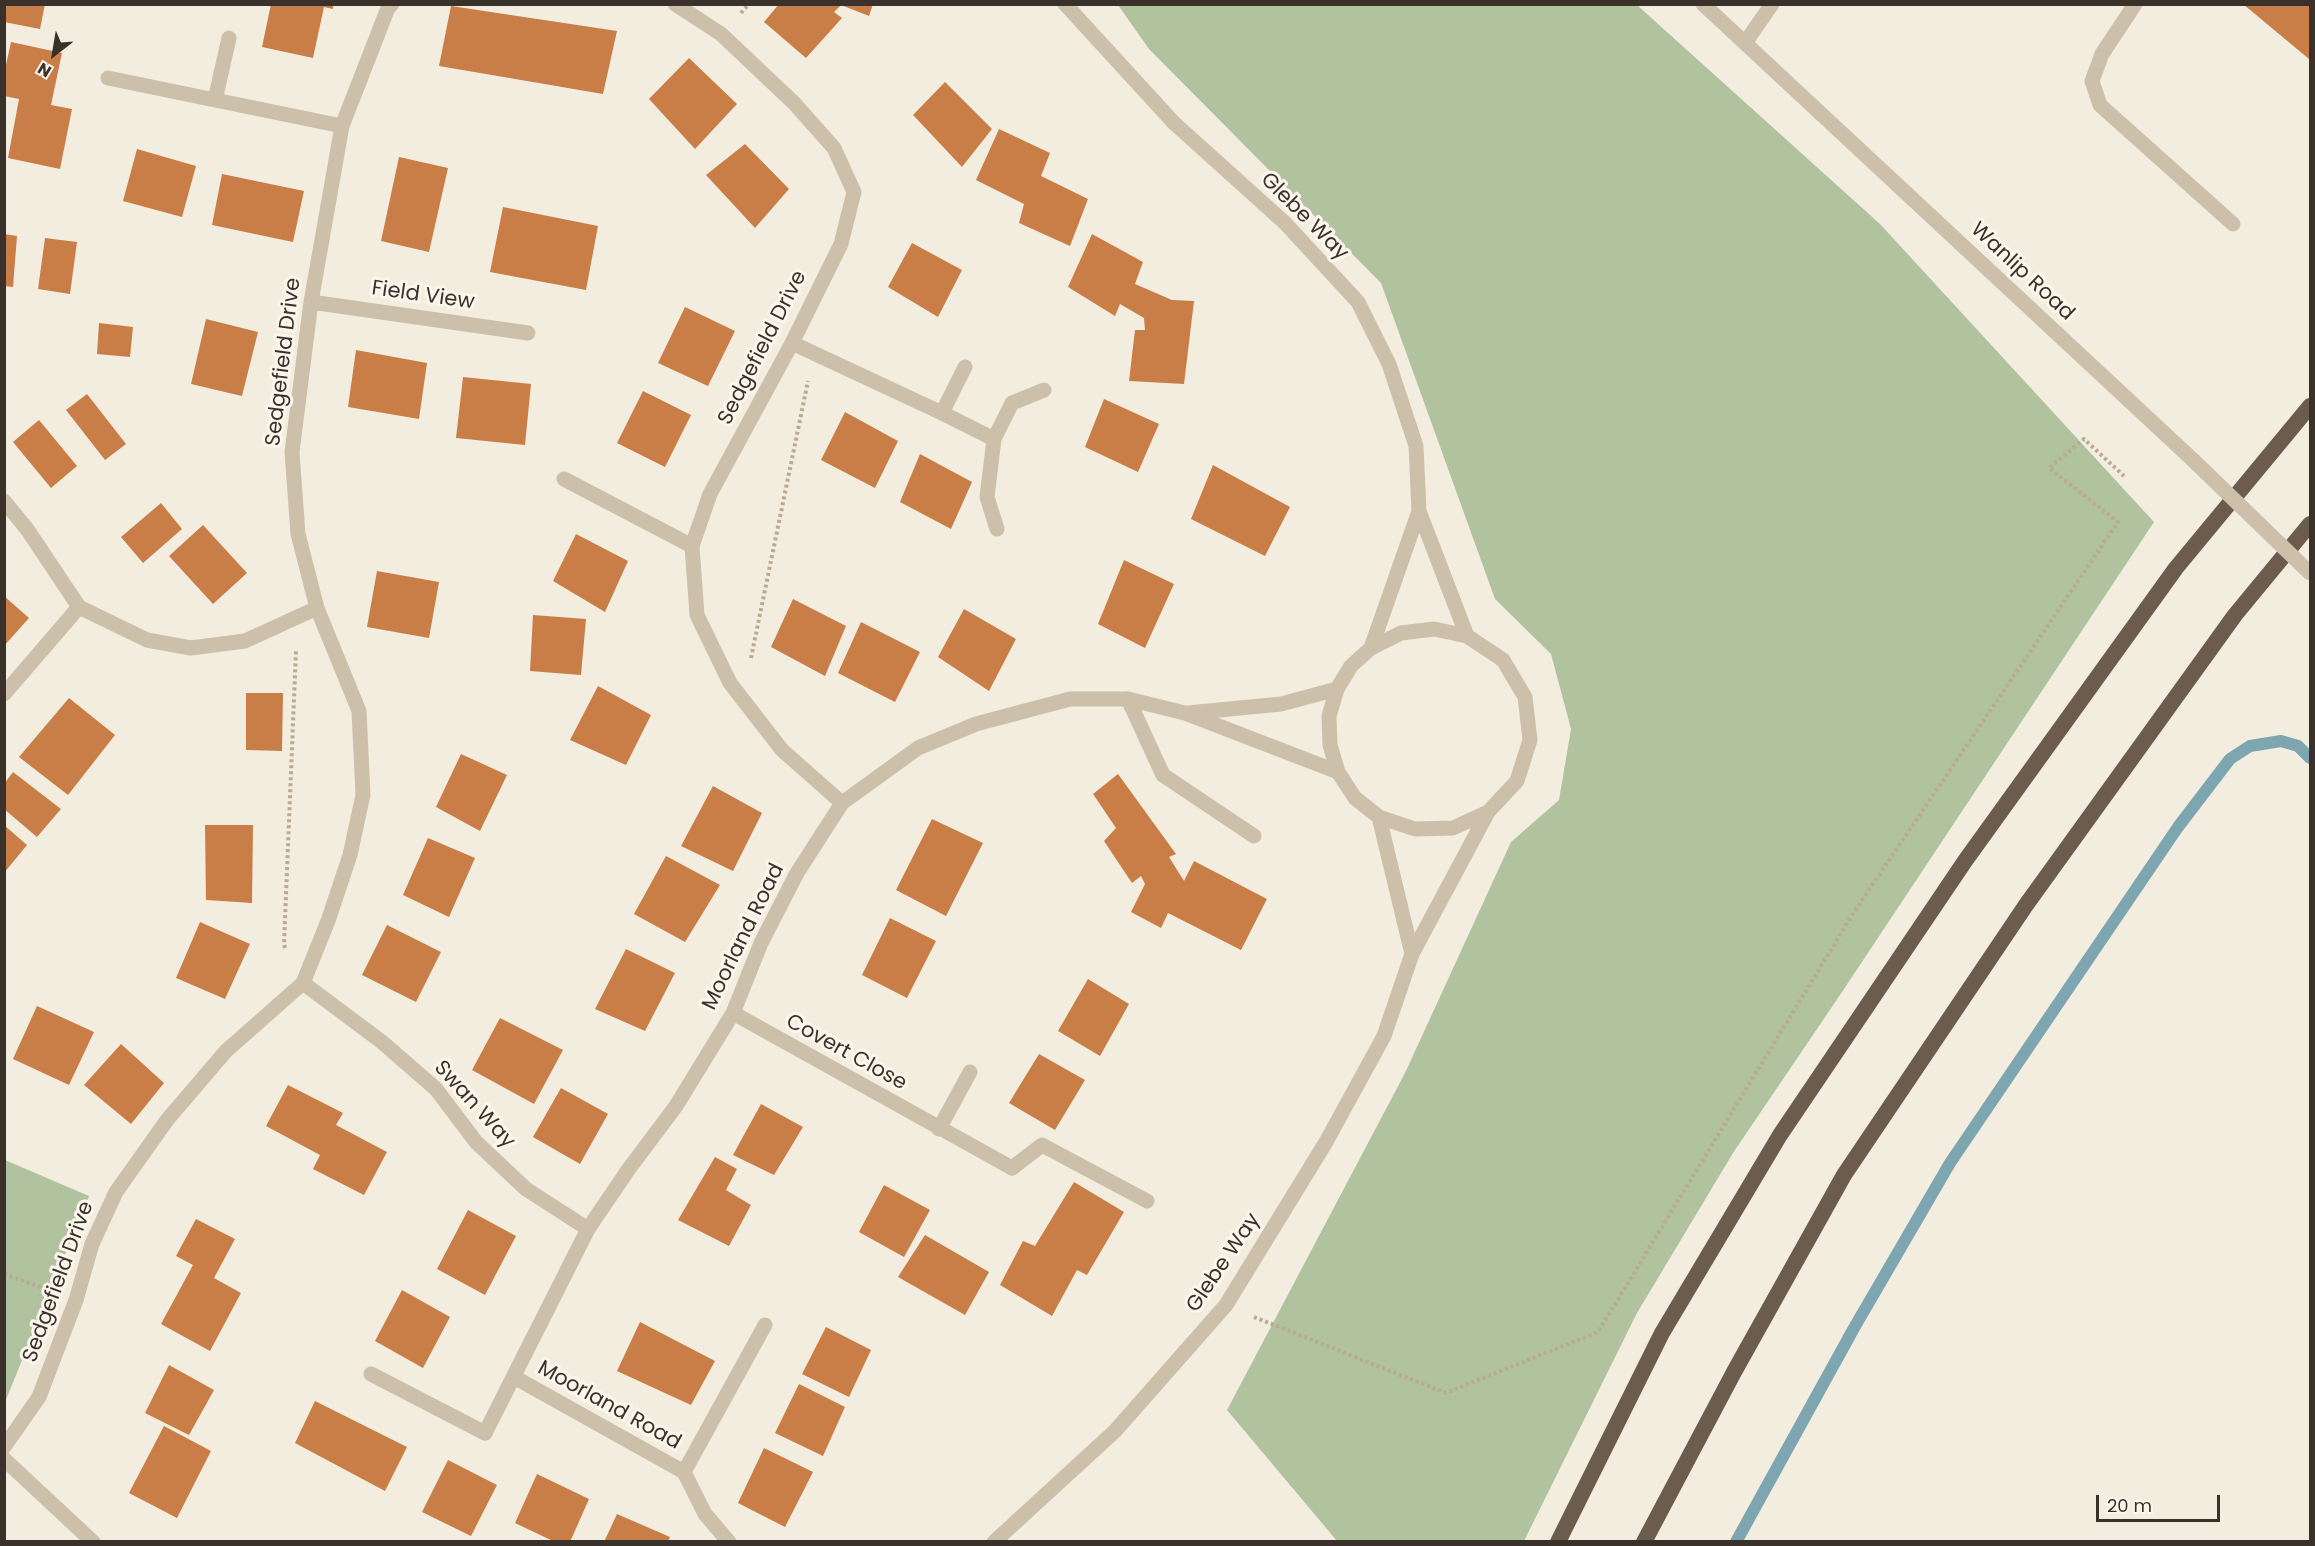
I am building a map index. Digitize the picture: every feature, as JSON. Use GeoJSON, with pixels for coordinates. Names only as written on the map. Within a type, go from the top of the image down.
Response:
{"type":"FeatureCollection","features":[{"type":"Feature","properties":{"kind":"highway"},"geometry":{"type":"LineString","coordinates":[[1558,1542],[1662,1333],[1780,1135],[1965,861],[2169,578],[2310,406]]}},
{"type":"Feature","properties":{"kind":"highway"},"geometry":{"type":"LineString","coordinates":[[1644,1542],[1734,1372],[1844,1175],[2026,905],[2235,615],[2310,524]]}},
{"type":"Feature","properties":{"kind":"street","name":"Sedgefield Drive"},"geometry":{"type":"LineString","coordinates":[[4,1447],[39,1397],[76,1300],[92,1244],[116,1192],[167,1120],[226,1051],[303,983],[328,921],[350,855],[363,795],[358,711],[316,608],[298,534],[292,452],[311,302],[342,126],[388,8],[392,4]]}},
{"type":"Feature","properties":{"kind":"street","name":"Sedgefield Drive"},"geometry":{"type":"LineString","coordinates":[[675,4],[721,34],[794,104],[834,148],[854,192],[841,244],[792,343],[710,494],[692,546],[697,615],[730,683],[782,750],[842,803]]}},
{"type":"Feature","properties":{"kind":"street","name":"Glebe Way"},"geometry":{"type":"LineString","coordinates":[[1065,4],[1174,123],[1285,223],[1358,302],[1389,364],[1416,446],[1419,511],[1467,636]]}},
{"type":"Feature","properties":{"kind":"street","name":"Wanlip Road"},"geometry":{"type":"LineString","coordinates":[[1703,4],[2193,460],[2310,573]]}},
{"type":"Feature","properties":{"kind":"street"},"geometry":{"type":"LineString","coordinates":[[1745,43],[1772,4]]}},
{"type":"Feature","properties":{"kind":"street"},"geometry":{"type":"LineString","coordinates":[[2135,4],[2102,54],[2092,81],[2100,105],[2234,224]]}},
{"type":"Feature","properties":{"kind":"street"},"geometry":{"type":"LineString","coordinates":[[215,100],[229,38]]}},
{"type":"Feature","properties":{"kind":"street"},"geometry":{"type":"LineString","coordinates":[[108,78],[342,126]]}},
{"type":"Feature","properties":{"kind":"street","name":"Field View"},"geometry":{"type":"LineString","coordinates":[[311,302],[528,333]]}},
{"type":"Feature","properties":{"kind":"street"},"geometry":{"type":"LineString","coordinates":[[792,343],[942,412],[994,439]]}},
{"type":"Feature","properties":{"kind":"street"},"geometry":{"type":"LineString","coordinates":[[942,412],[965,367]]}},
{"type":"Feature","properties":{"kind":"street"},"geometry":{"type":"LineString","coordinates":[[997,529],[987,497],[994,439],[1012,403],[1044,390]]}},
{"type":"Feature","properties":{"kind":"street"},"geometry":{"type":"LineString","coordinates":[[564,479],[692,546]]}},
{"type":"Feature","properties":{"kind":"street"},"geometry":{"type":"LineString","coordinates":[[4,501],[27,529],[79,606],[147,640],[191,648],[245,641],[316,608]]}},
{"type":"Feature","properties":{"kind":"street","name":"Glebe Way"},"geometry":{"type":"LineString","coordinates":[[1371,648],[1419,511]]}},
{"type":"Feature","properties":{"kind":"street"},"geometry":{"type":"LineString","coordinates":[[4,694],[79,606]]}},
{"type":"Feature","properties":{"kind":"street"},"geometry":{"type":"LineString","coordinates":[[1434,629],[1467,636],[1503,660],[1525,697],[1530,740],[1517,781],[1488,812],[1453,828],[1414,830],[1379,817],[1355,798],[1338,772],[1330,745],[1329,716],[1337,689],[1351,666],[1371,648],[1401,633],[1434,629]]}},
{"type":"Feature","properties":{"kind":"street","name":"Moorland Road"},"geometry":{"type":"LineString","coordinates":[[1185,714],[1281,704],[1337,689]]}},
{"type":"Feature","properties":{"kind":"street","name":"Moorland Road"},"geometry":{"type":"LineString","coordinates":[[371,1374],[485,1433],[588,1229],[676,1106],[733,1013],[761,943],[797,873],[842,803],[918,748],[976,724],[1070,699],[1128,699],[1185,714],[1338,772]]}},
{"type":"Feature","properties":{"kind":"street"},"geometry":{"type":"LineString","coordinates":[[1128,699],[1163,775],[1254,836]]}},
{"type":"Feature","properties":{"kind":"street","name":"Glebe Way"},"geometry":{"type":"LineString","coordinates":[[994,1542],[1115,1431],[1226,1305],[1326,1142],[1384,1036],[1412,954],[1488,812]]}},
{"type":"Feature","properties":{"kind":"street"},"geometry":{"type":"LineString","coordinates":[[1379,817],[1412,954]]}},
{"type":"Feature","properties":{"kind":"street","name":"Swan Way"},"geometry":{"type":"LineString","coordinates":[[303,983],[382,1042],[436,1089],[476,1142],[526,1189],[588,1229]]}},
{"type":"Feature","properties":{"kind":"street","name":"Covert Close"},"geometry":{"type":"LineString","coordinates":[[733,1013],[1012,1168],[1042,1145],[1147,1201]]}},
{"type":"Feature","properties":{"kind":"street"},"geometry":{"type":"LineString","coordinates":[[939,1129],[970,1072]]}},
{"type":"Feature","properties":{"kind":"street"},"geometry":{"type":"LineString","coordinates":[[729,1542],[705,1514],[684,1472],[765,1325]]}},
{"type":"Feature","properties":{"kind":"street","name":"Moorland Road"},"geometry":{"type":"LineString","coordinates":[[514,1377],[684,1472]]}},
{"type":"Feature","properties":{"kind":"street"},"geometry":{"type":"LineString","coordinates":[[4,1459],[93,1542]]}},
{"type":"Feature","properties":{"kind":"path"},"geometry":{"type":"LineString","coordinates":[[747,704],[748,671],[814,353]]}},
{"type":"Feature","properties":{"kind":"path"},"geometry":{"type":"LineString","coordinates":[[1226,1305],[1446,1393],[1598,1332],[1854,912],[2118,522],[2049,468],[2084,439],[2124,476]]}},
{"type":"Feature","properties":{"kind":"path"},"geometry":{"type":"LineString","coordinates":[[292,620],[297,658],[284,944],[303,983]]}},
{"type":"Feature","properties":{"kind":"path"},"geometry":{"type":"LineString","coordinates":[[4,1274],[76,1300]]}},
{"type":"Feature","properties":{"kind":"green space"},"geometry":{"type":"Polygon","coordinates":[[[1118,5],[1637,5],[1880,224],[2154,522],[1733,1153],[1637,1313],[1524,1541],[1337,1541],[1227,1410],[1405,1073],[1511,842],[1559,800],[1571,729],[1551,654],[1495,599],[1381,283],[1149,49],[1118,5]]]}},
{"type":"Feature","properties":{"kind":"green space"},"geometry":{"type":"Polygon","coordinates":[[[5,1160],[89,1196],[5,1402],[5,1160]]]}},
{"type":"Feature","properties":{"kind":"building"},"geometry":{"type":"Polygon","coordinates":[[[4,4],[45,4],[40,29],[4,22],[4,4]]]}},
{"type":"Feature","properties":{"kind":"building"},"geometry":{"type":"Polygon","coordinates":[[[271,4],[333,4],[333,9],[324,7],[313,58],[262,47],[271,4]]]}},
{"type":"Feature","properties":{"kind":"building"},"geometry":{"type":"Polygon","coordinates":[[[779,4],[873,4],[869,16],[841,5],[834,12],[842,18],[806,58],[764,22],[779,4]]]}},
{"type":"Feature","properties":{"kind":"building"},"geometry":{"type":"Polygon","coordinates":[[[2243,4],[2310,4],[2309,59],[2243,4]]]}},
{"type":"Feature","properties":{"kind":"building"},"geometry":{"type":"Polygon","coordinates":[[[451,6],[617,31],[603,94],[439,66],[451,6]]]}},
{"type":"Feature","properties":{"kind":"building"},"geometry":{"type":"Polygon","coordinates":[[[11,42],[62,53],[51,105],[72,109],[60,169],[8,158],[19,99],[4,96],[4,74],[11,42]]]}},
{"type":"Feature","properties":{"kind":"building"},"geometry":{"type":"Polygon","coordinates":[[[689,58],[737,104],[695,149],[649,99],[689,58]]]}},
{"type":"Feature","properties":{"kind":"building"},"geometry":{"type":"Polygon","coordinates":[[[945,82],[992,129],[962,167],[913,115],[945,82]]]}},
{"type":"Feature","properties":{"kind":"building"},"geometry":{"type":"Polygon","coordinates":[[[999,129],[1050,153],[1041,176],[1088,199],[1070,246],[1019,223],[1024,204],[976,180],[999,129]]]}},
{"type":"Feature","properties":{"kind":"building"},"geometry":{"type":"Polygon","coordinates":[[[745,144],[789,189],[755,228],[706,175],[745,144]]]}},
{"type":"Feature","properties":{"kind":"building"},"geometry":{"type":"Polygon","coordinates":[[[137,149],[196,166],[182,217],[123,201],[137,149]]]}},
{"type":"Feature","properties":{"kind":"building"},"geometry":{"type":"Polygon","coordinates":[[[399,157],[448,168],[429,252],[381,241],[399,157]]]}},
{"type":"Feature","properties":{"kind":"building"},"geometry":{"type":"Polygon","coordinates":[[[222,174],[304,191],[293,242],[212,225],[222,174]]]}},
{"type":"Feature","properties":{"kind":"building"},"geometry":{"type":"Polygon","coordinates":[[[503,207],[598,226],[586,290],[490,272],[503,207]]]}},
{"type":"Feature","properties":{"kind":"building"},"geometry":{"type":"Polygon","coordinates":[[[4,234],[17,236],[13,287],[4,286],[4,234]]]}},
{"type":"Feature","properties":{"kind":"building"},"geometry":{"type":"Polygon","coordinates":[[[1092,234],[1143,262],[1135,284],[1172,300],[1194,301],[1184,384],[1129,381],[1135,330],[1145,330],[1144,318],[1120,304],[1115,316],[1068,287],[1092,234]]]}},
{"type":"Feature","properties":{"kind":"building"},"geometry":{"type":"Polygon","coordinates":[[[45,238],[77,242],[70,294],[38,289],[45,238]]]}},
{"type":"Feature","properties":{"kind":"building"},"geometry":{"type":"Polygon","coordinates":[[[912,243],[962,270],[938,317],[888,287],[912,243]]]}},
{"type":"Feature","properties":{"kind":"building"},"geometry":{"type":"Polygon","coordinates":[[[685,307],[735,331],[708,386],[658,363],[685,307]]]}},
{"type":"Feature","properties":{"kind":"building"},"geometry":{"type":"Polygon","coordinates":[[[206,319],[258,332],[242,396],[191,384],[206,319]]]}},
{"type":"Feature","properties":{"kind":"building"},"geometry":{"type":"Polygon","coordinates":[[[99,323],[133,327],[130,357],[97,354],[99,323]]]}},
{"type":"Feature","properties":{"kind":"building"},"geometry":{"type":"Polygon","coordinates":[[[356,350],[427,363],[419,419],[348,407],[356,350]]]}},
{"type":"Feature","properties":{"kind":"building"},"geometry":{"type":"Polygon","coordinates":[[[463,377],[531,384],[525,445],[456,438],[463,377]]]}},
{"type":"Feature","properties":{"kind":"building"},"geometry":{"type":"Polygon","coordinates":[[[643,391],[691,415],[665,467],[617,443],[643,391]]]}},
{"type":"Feature","properties":{"kind":"building"},"geometry":{"type":"Polygon","coordinates":[[[87,394],[126,444],[105,460],[66,410],[87,394]]]}},
{"type":"Feature","properties":{"kind":"building"},"geometry":{"type":"Polygon","coordinates":[[[1104,399],[1159,424],[1138,472],[1085,447],[1104,399]]]}},
{"type":"Feature","properties":{"kind":"building"},"geometry":{"type":"Polygon","coordinates":[[[845,412],[898,441],[875,488],[821,460],[845,412]]]}},
{"type":"Feature","properties":{"kind":"building"},"geometry":{"type":"Polygon","coordinates":[[[39,420],[77,466],[51,488],[13,442],[39,420]]]}},
{"type":"Feature","properties":{"kind":"building"},"geometry":{"type":"Polygon","coordinates":[[[920,454],[972,482],[951,529],[900,502],[920,454]]]}},
{"type":"Feature","properties":{"kind":"building"},"geometry":{"type":"Polygon","coordinates":[[[1213,465],[1290,507],[1265,556],[1191,519],[1213,465]]]}},
{"type":"Feature","properties":{"kind":"building"},"geometry":{"type":"Polygon","coordinates":[[[161,503],[182,529],[143,563],[121,537],[161,503]]]}},
{"type":"Feature","properties":{"kind":"building"},"geometry":{"type":"Polygon","coordinates":[[[203,525],[247,573],[213,604],[169,556],[203,525]]]}},
{"type":"Feature","properties":{"kind":"building"},"geometry":{"type":"Polygon","coordinates":[[[576,534],[628,561],[605,612],[553,581],[576,534]]]}},
{"type":"Feature","properties":{"kind":"building"},"geometry":{"type":"Polygon","coordinates":[[[1124,560],[1174,584],[1145,648],[1098,624],[1124,560]]]}},
{"type":"Feature","properties":{"kind":"building"},"geometry":{"type":"Polygon","coordinates":[[[377,571],[439,582],[429,638],[367,627],[377,571]]]}},
{"type":"Feature","properties":{"kind":"building"},"geometry":{"type":"Polygon","coordinates":[[[4,596],[29,618],[4,646],[4,596]]]}},
{"type":"Feature","properties":{"kind":"building"},"geometry":{"type":"Polygon","coordinates":[[[793,599],[846,626],[825,676],[771,647],[793,599]]]}},
{"type":"Feature","properties":{"kind":"building"},"geometry":{"type":"Polygon","coordinates":[[[964,609],[1016,639],[989,691],[938,657],[964,609]]]}},
{"type":"Feature","properties":{"kind":"building"},"geometry":{"type":"Polygon","coordinates":[[[533,615],[586,619],[581,675],[530,671],[533,615]]]}},
{"type":"Feature","properties":{"kind":"building"},"geometry":{"type":"Polygon","coordinates":[[[861,622],[920,652],[895,702],[838,673],[861,622]]]}},
{"type":"Feature","properties":{"kind":"building"},"geometry":{"type":"Polygon","coordinates":[[[598,686],[651,715],[626,765],[570,740],[598,686]]]}},
{"type":"Feature","properties":{"kind":"building"},"geometry":{"type":"Polygon","coordinates":[[[246,693],[283,693],[282,751],[246,750],[246,693]]]}},
{"type":"Feature","properties":{"kind":"building"},"geometry":{"type":"Polygon","coordinates":[[[69,698],[115,735],[68,795],[19,757],[69,698]]]}},
{"type":"Feature","properties":{"kind":"building"},"geometry":{"type":"Polygon","coordinates":[[[461,754],[507,775],[480,831],[436,807],[461,754]]]}},
{"type":"Feature","properties":{"kind":"building"},"geometry":{"type":"Polygon","coordinates":[[[13,772],[61,809],[37,837],[4,809],[4,784],[13,772]]]}},
{"type":"Feature","properties":{"kind":"building"},"geometry":{"type":"Polygon","coordinates":[[[1118,774],[1176,854],[1169,857],[1184,881],[1194,861],[1267,899],[1241,950],[1168,913],[1161,928],[1131,912],[1145,884],[1141,876],[1132,883],[1104,841],[1116,828],[1093,794],[1118,774]]]}},
{"type":"Feature","properties":{"kind":"building"},"geometry":{"type":"Polygon","coordinates":[[[713,786],[762,813],[733,871],[681,846],[713,786]]]}},
{"type":"Feature","properties":{"kind":"building"},"geometry":{"type":"Polygon","coordinates":[[[932,819],[983,843],[946,916],[896,890],[932,819]]]}},
{"type":"Feature","properties":{"kind":"building"},"geometry":{"type":"Polygon","coordinates":[[[4,825],[27,845],[4,873],[4,825]]]}},
{"type":"Feature","properties":{"kind":"building"},"geometry":{"type":"Polygon","coordinates":[[[205,825],[253,825],[252,903],[206,900],[205,825]]]}},
{"type":"Feature","properties":{"kind":"building"},"geometry":{"type":"Polygon","coordinates":[[[428,838],[475,858],[449,917],[403,895],[428,838]]]}},
{"type":"Feature","properties":{"kind":"building"},"geometry":{"type":"Polygon","coordinates":[[[666,856],[720,885],[685,942],[634,914],[666,856]]]}},
{"type":"Feature","properties":{"kind":"building"},"geometry":{"type":"Polygon","coordinates":[[[890,918],[936,941],[907,998],[862,975],[890,918]]]}},
{"type":"Feature","properties":{"kind":"building"},"geometry":{"type":"Polygon","coordinates":[[[200,922],[250,944],[225,999],[176,978],[200,922]]]}},
{"type":"Feature","properties":{"kind":"building"},"geometry":{"type":"Polygon","coordinates":[[[387,925],[441,952],[416,1002],[362,975],[387,925]]]}},
{"type":"Feature","properties":{"kind":"building"},"geometry":{"type":"Polygon","coordinates":[[[626,949],[675,973],[645,1031],[595,1009],[626,949]]]}},
{"type":"Feature","properties":{"kind":"building"},"geometry":{"type":"Polygon","coordinates":[[[1088,979],[1129,1004],[1100,1056],[1058,1031],[1088,979]]]}},
{"type":"Feature","properties":{"kind":"building"},"geometry":{"type":"Polygon","coordinates":[[[37,1006],[94,1032],[69,1085],[13,1059],[37,1006]]]}},
{"type":"Feature","properties":{"kind":"building"},"geometry":{"type":"Polygon","coordinates":[[[500,1018],[563,1050],[534,1104],[472,1070],[500,1018]]]}},
{"type":"Feature","properties":{"kind":"building"},"geometry":{"type":"Polygon","coordinates":[[[121,1044],[164,1083],[131,1124],[84,1085],[121,1044]]]}},
{"type":"Feature","properties":{"kind":"building"},"geometry":{"type":"Polygon","coordinates":[[[1039,1054],[1085,1080],[1055,1130],[1009,1103],[1039,1054]]]}},
{"type":"Feature","properties":{"kind":"building"},"geometry":{"type":"Polygon","coordinates":[[[288,1085],[343,1113],[336,1125],[387,1152],[364,1195],[313,1169],[320,1155],[266,1126],[288,1085]]]}},
{"type":"Feature","properties":{"kind":"building"},"geometry":{"type":"Polygon","coordinates":[[[561,1088],[608,1114],[580,1164],[533,1137],[561,1088]]]}},
{"type":"Feature","properties":{"kind":"building"},"geometry":{"type":"Polygon","coordinates":[[[761,1104],[803,1127],[774,1175],[733,1155],[761,1104]]]}},
{"type":"Feature","properties":{"kind":"building"},"geometry":{"type":"Polygon","coordinates":[[[715,1157],[737,1169],[726,1190],[751,1205],[729,1246],[678,1220],[715,1157]]]}},
{"type":"Feature","properties":{"kind":"building"},"geometry":{"type":"Polygon","coordinates":[[[1074,1182],[1124,1212],[1087,1275],[1077,1270],[1052,1316],[1000,1285],[1023,1241],[1035,1246],[1074,1182]]]}},
{"type":"Feature","properties":{"kind":"building"},"geometry":{"type":"Polygon","coordinates":[[[884,1185],[930,1210],[904,1257],[859,1232],[884,1185]]]}},
{"type":"Feature","properties":{"kind":"building"},"geometry":{"type":"Polygon","coordinates":[[[468,1210],[516,1236],[485,1295],[437,1269],[468,1210]]]}},
{"type":"Feature","properties":{"kind":"building"},"geometry":{"type":"Polygon","coordinates":[[[196,1219],[235,1239],[214,1278],[241,1293],[210,1351],[161,1324],[193,1265],[176,1256],[196,1219]]]}},
{"type":"Feature","properties":{"kind":"building"},"geometry":{"type":"Polygon","coordinates":[[[925,1235],[989,1272],[965,1315],[898,1277],[925,1235]]]}},
{"type":"Feature","properties":{"kind":"building"},"geometry":{"type":"Polygon","coordinates":[[[402,1290],[450,1317],[423,1368],[375,1341],[402,1290]]]}},
{"type":"Feature","properties":{"kind":"building"},"geometry":{"type":"Polygon","coordinates":[[[640,1322],[715,1361],[691,1405],[617,1371],[640,1322]]]}},
{"type":"Feature","properties":{"kind":"building"},"geometry":{"type":"Polygon","coordinates":[[[826,1327],[871,1350],[849,1397],[802,1374],[826,1327]]]}},
{"type":"Feature","properties":{"kind":"building"},"geometry":{"type":"Polygon","coordinates":[[[169,1365],[214,1390],[189,1435],[145,1413],[169,1365]]]}},
{"type":"Feature","properties":{"kind":"building"},"geometry":{"type":"Polygon","coordinates":[[[799,1384],[845,1407],[823,1456],[775,1433],[799,1384]]]}},
{"type":"Feature","properties":{"kind":"building"},"geometry":{"type":"Polygon","coordinates":[[[315,1401],[407,1447],[385,1491],[295,1443],[315,1401]]]}},
{"type":"Feature","properties":{"kind":"building"},"geometry":{"type":"Polygon","coordinates":[[[164,1426],[211,1451],[177,1518],[129,1493],[164,1426]]]}},
{"type":"Feature","properties":{"kind":"building"},"geometry":{"type":"Polygon","coordinates":[[[764,1448],[813,1472],[785,1527],[738,1503],[764,1448]]]}},
{"type":"Feature","properties":{"kind":"building"},"geometry":{"type":"Polygon","coordinates":[[[448,1460],[497,1485],[471,1536],[422,1512],[448,1460]]]}},
{"type":"Feature","properties":{"kind":"building"},"geometry":{"type":"Polygon","coordinates":[[[537,1474],[589,1499],[570,1542],[555,1542],[515,1523],[537,1474]]]}},
{"type":"Feature","properties":{"kind":"building"},"geometry":{"type":"Polygon","coordinates":[[[617,1514],[670,1537],[668,1542],[604,1542],[617,1514]]]}},
{"type":"Feature","properties":{"kind":"waterway"},"geometry":{"type":"LineString","coordinates":[[1736,1542],[1854,1328],[1950,1163],[2178,827],[2230,759],[2250,746],[2281,741],[2298,746],[2310,758]]}}]}
